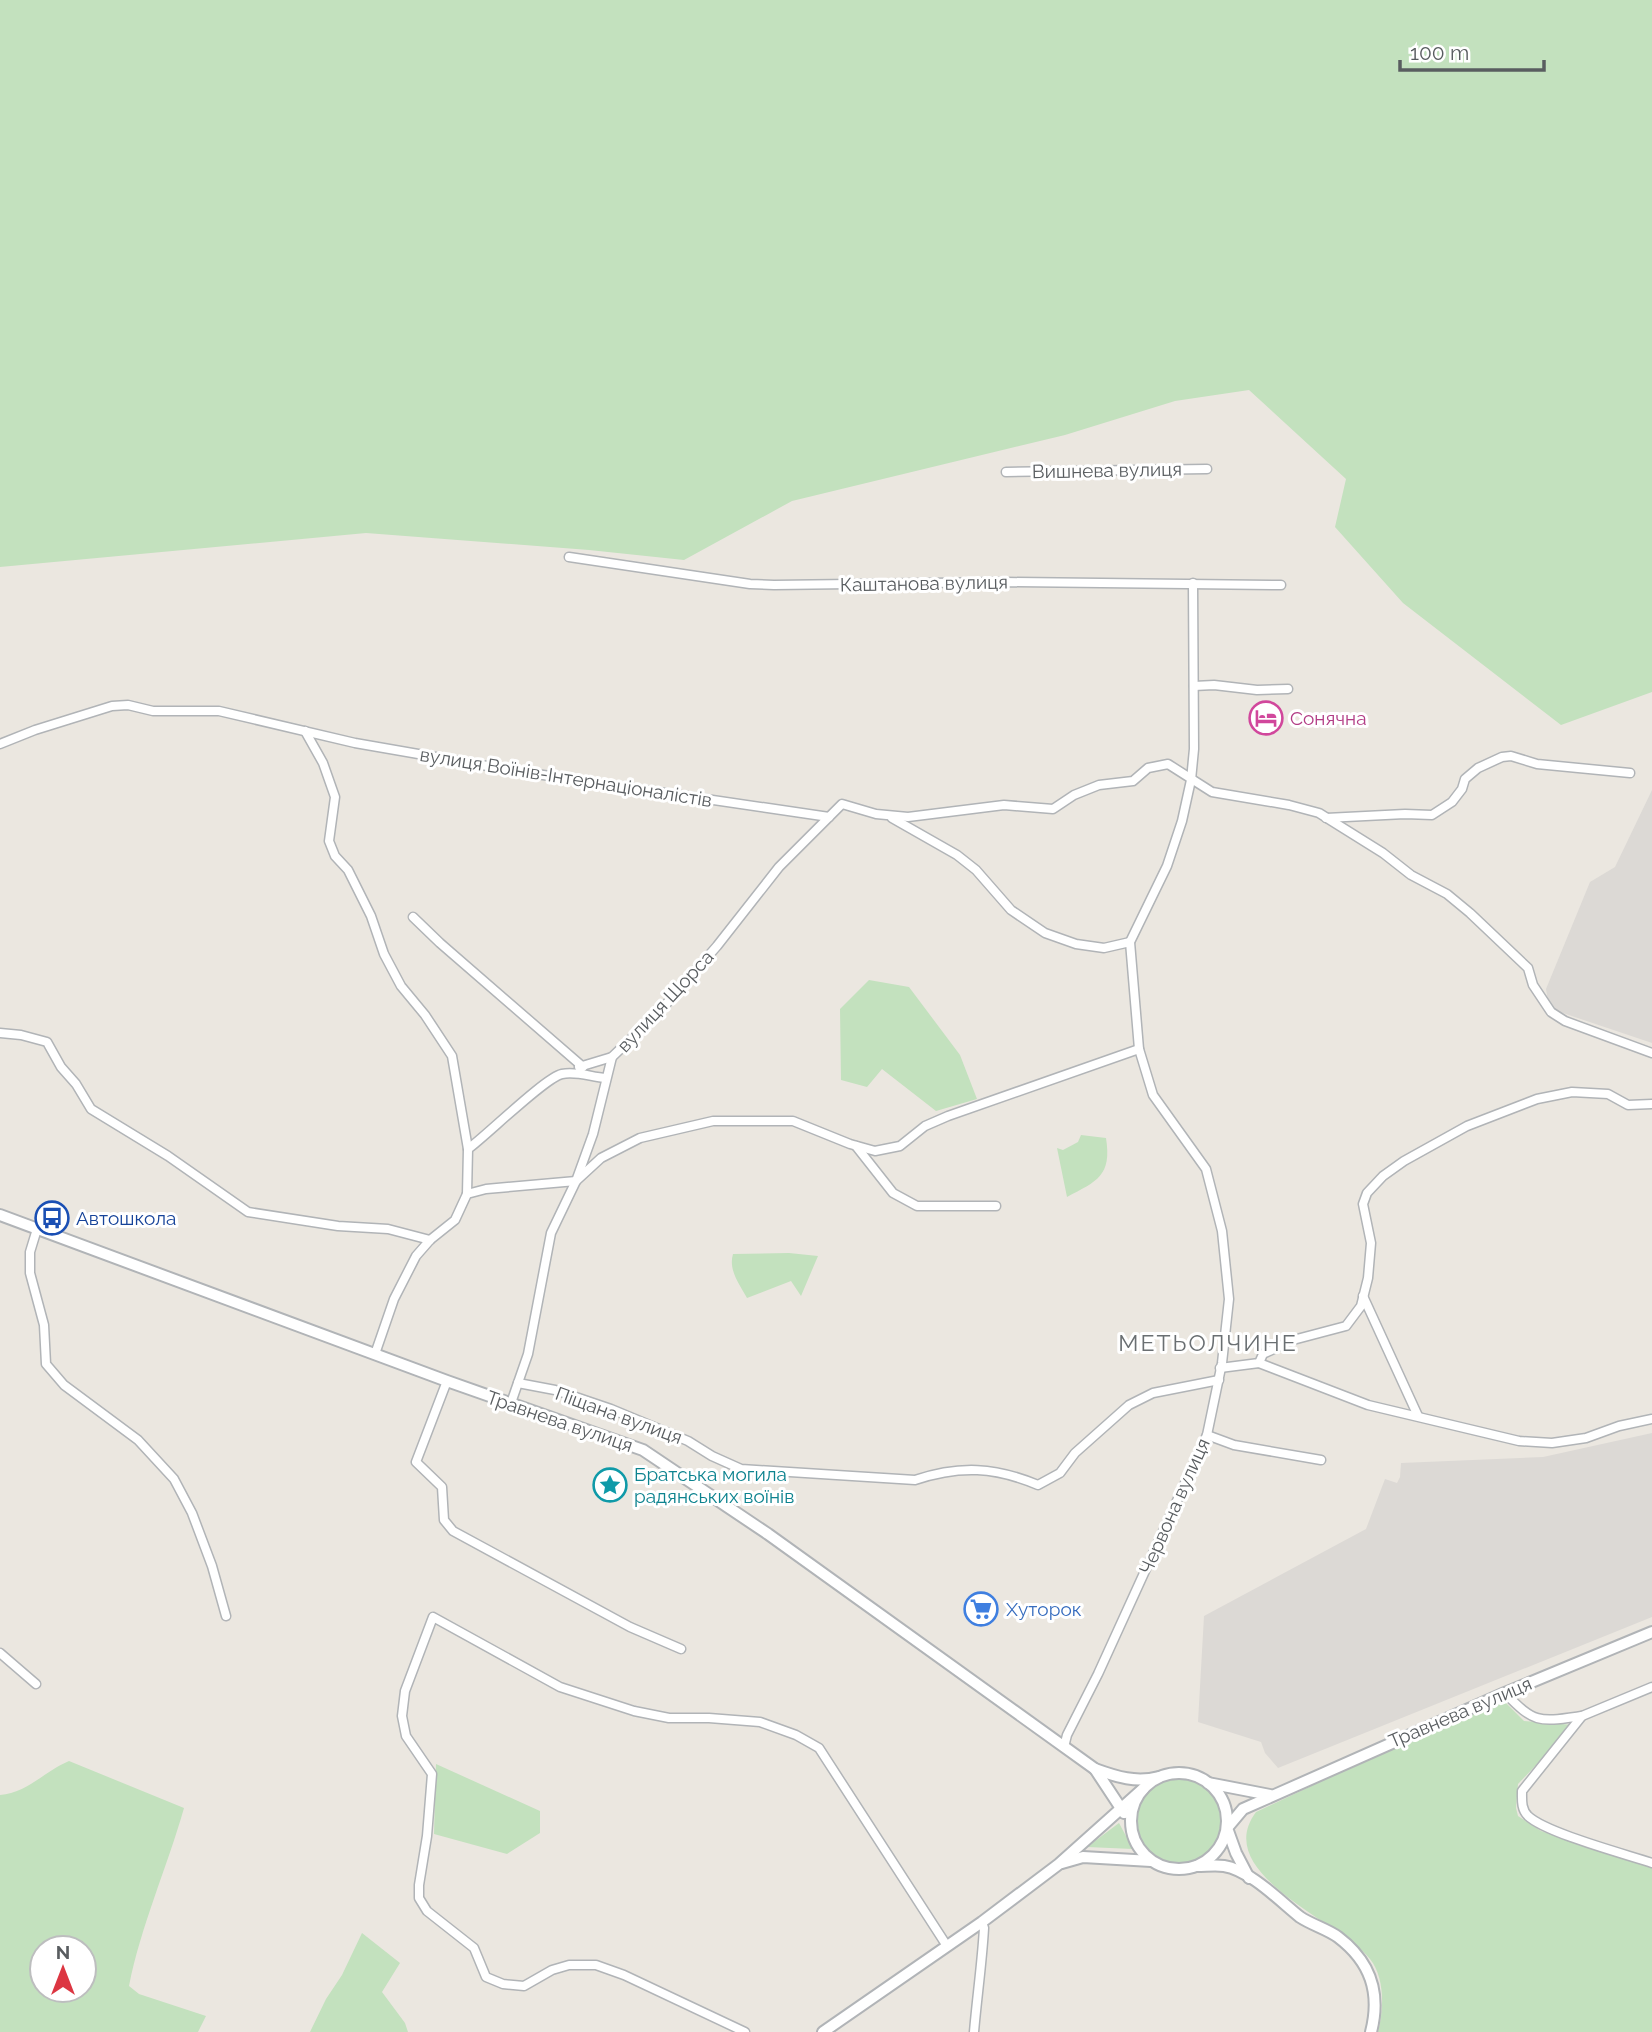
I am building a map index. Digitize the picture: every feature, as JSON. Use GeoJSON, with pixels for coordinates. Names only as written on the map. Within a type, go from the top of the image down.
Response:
{"type":"FeatureCollection","features":[{"type":"Feature","properties":{"kind":"street","name":"Вишнева вулиця"},"geometry":{"type":"LineString","coordinates":[[1006,472],[1207,469]]}},
{"type":"Feature","properties":{"kind":"street","name":"Каштанова вулиця"},"geometry":{"type":"LineString","coordinates":[[569,557],[750,584],[774,585],[1281,585]]}},
{"type":"Feature","properties":{"kind":"street"},"geometry":{"type":"LineString","coordinates":[[1130,942],[1167,866],[1182,821],[1191,780],[1194,749],[1193,583]]}},
{"type":"Feature","properties":{"kind":"street"},"geometry":{"type":"LineString","coordinates":[[1194,686],[1288,689]]}},
{"type":"Feature","properties":{"kind":"street","name":"вулиця Воїнів-Інтернаціоналістів"},"geometry":{"type":"LineString","coordinates":[[0,744],[93,711],[128,705],[153,711],[219,711],[355,743],[516,771],[829,817]]}},
{"type":"Feature","properties":{"kind":"street"},"geometry":{"type":"LineString","coordinates":[[305,731],[323,763],[335,797],[329,841],[335,856],[348,870],[371,916],[384,954],[401,986],[425,1015],[452,1056],[468,1149],[467,1194],[454,1220],[429,1240],[416,1256],[394,1299],[375,1354]]}},
{"type":"Feature","properties":{"kind":"street"},"geometry":{"type":"LineString","coordinates":[[1326,818],[1433,815],[1452,802],[1462,789],[1465,779],[1490,761],[1511,756],[1537,764],[1630,773]]}},
{"type":"Feature","properties":{"kind":"street","name":"вулиця Щорса"},"geometry":{"type":"LineString","coordinates":[[511,1403],[528,1354],[551,1233],[576,1181],[593,1134],[612,1057],[661,1010],[750,907],[779,867],[842,804],[908,817],[1004,806],[1053,809],[1074,794],[1099,785],[1133,781],[1148,768],[1168,764],[1191,780]]}},
{"type":"Feature","properties":{"kind":"street"},"geometry":{"type":"LineString","coordinates":[[1191,780],[1212,792],[1319,813],[1383,853],[1411,875],[1447,894],[1471,913],[1528,968],[1533,985],[1551,1012],[1565,1021],[1652,1053]]}},
{"type":"Feature","properties":{"kind":"street","name":"вулиця Щорса"},"geometry":{"type":"LineString","coordinates":[[888,815],[957,855],[976,870],[1011,910],[1045,933],[1076,944],[1104,948],[1130,942]]}},
{"type":"Feature","properties":{"kind":"street"},"geometry":{"type":"LineString","coordinates":[[413,917],[583,1067]]}},
{"type":"Feature","properties":{"kind":"street","name":"Червона вулиця"},"geometry":{"type":"LineString","coordinates":[[1064,1747],[1067,1735],[1098,1674],[1207,1435],[1219,1380],[1229,1299],[1222,1231],[1206,1169],[1153,1095],[1139,1049],[1130,942]]}},
{"type":"Feature","properties":{"kind":"street"},"geometry":{"type":"LineString","coordinates":[[0,1033],[22,1035],[47,1042],[91,1109],[179,1164],[248,1212],[338,1226],[388,1229],[429,1240]]}},
{"type":"Feature","properties":{"kind":"street"},"geometry":{"type":"LineString","coordinates":[[467,1194],[486,1189],[576,1181],[600,1158],[639,1138],[713,1121],[793,1121],[875,1151],[900,1146],[925,1126],[947,1116],[1139,1049]]}},
{"type":"Feature","properties":{"kind":"street"},"geometry":{"type":"LineString","coordinates":[[468,1149],[560,1074],[612,1057]]}},
{"type":"Feature","properties":{"kind":"street"},"geometry":{"type":"LineString","coordinates":[[560,1074],[606,1078]]}},
{"type":"Feature","properties":{"kind":"street"},"geometry":{"type":"LineString","coordinates":[[1259,1363],[1263,1354],[1293,1340],[1346,1326],[1361,1306],[1371,1243],[1363,1204],[1367,1193],[1375,1184],[1404,1161],[1467,1126],[1537,1099],[1572,1092],[1608,1094],[1628,1105],[1652,1104]]}},
{"type":"Feature","properties":{"kind":"street"},"geometry":{"type":"LineString","coordinates":[[856,1146],[893,1193],[917,1206],[996,1206]]}},
{"type":"Feature","properties":{"kind":"street","name":"Травнева вулиця"},"geometry":{"type":"LineString","coordinates":[[0,1215],[447,1381],[643,1450],[778,1541],[1095,1769]]}},
{"type":"Feature","properties":{"kind":"street"},"geometry":{"type":"LineString","coordinates":[[37,1229],[30,1252],[30,1273],[44,1325],[46,1364],[64,1385],[138,1440],[174,1479],[200,1534],[226,1616]]}},
{"type":"Feature","properties":{"kind":"street"},"geometry":{"type":"LineString","coordinates":[[1363,1296],[1418,1416]]}},
{"type":"Feature","properties":{"kind":"street"},"geometry":{"type":"LineString","coordinates":[[1220,1367],[1259,1363],[1368,1405],[1519,1440],[1552,1443],[1586,1438],[1619,1426],[1652,1419]]}},
{"type":"Feature","properties":{"kind":"street","name":"Піщана вулиця"},"geometry":{"type":"LineString","coordinates":[[518,1383],[555,1390],[611,1409],[688,1440],[712,1456],[741,1469],[915,1480],[938,1472],[983,1468],[1017,1476],[1038,1485],[1060,1473],[1074,1453],[1129,1405],[1153,1393],[1219,1380]]}},
{"type":"Feature","properties":{"kind":"street"},"geometry":{"type":"LineString","coordinates":[[447,1381],[416,1462],[442,1487],[444,1520],[453,1531],[630,1627],[681,1649]]}},
{"type":"Feature","properties":{"kind":"street"},"geometry":{"type":"LineString","coordinates":[[1207,1435],[1234,1445],[1321,1460]]}},
{"type":"Feature","properties":{"kind":"street"},"geometry":{"type":"LineString","coordinates":[[744,2032],[596,1965],[569,1965],[552,1970],[524,1986],[503,1984],[486,1977],[474,1948],[427,1911],[419,1898],[419,1885],[427,1836],[432,1774],[406,1736],[402,1716],[405,1691],[433,1617],[560,1687],[635,1711],[668,1718],[760,1722],[796,1735],[819,1748],[947,1946]]}},
{"type":"Feature","properties":{"kind":"street","name":"Травнева вулиця"},"geometry":{"type":"LineString","coordinates":[[1227,1828],[1243,1809],[1269,1795],[1652,1632]]}},
{"type":"Feature","properties":{"kind":"street"},"geometry":{"type":"LineString","coordinates":[[0,1653],[36,1684]]}},
{"type":"Feature","properties":{"kind":"street"},"geometry":{"type":"LineString","coordinates":[[1505,1693],[1528,1716],[1552,1720],[1582,1716],[1652,1687]]}},
{"type":"Feature","properties":{"kind":"street"},"geometry":{"type":"LineString","coordinates":[[1582,1716],[1522,1791],[1522,1809],[1529,1818],[1550,1829],[1652,1863]]}},
{"type":"Feature","properties":{"kind":"street"},"geometry":{"type":"LineString","coordinates":[[1095,1769],[1128,1779],[1147,1780],[1176,1773],[1188,1774],[1208,1783],[1269,1795]]}},
{"type":"Feature","properties":{"kind":"street"},"geometry":{"type":"LineString","coordinates":[[1095,1769],[1121,1808],[1139,1849],[1151,1861],[1166,1868],[1225,1866],[1250,1878],[1304,1919],[1337,1937],[1361,1960],[1374,1985],[1376,2012],[1371,2032]]}},
{"type":"Feature","properties":{"kind":"street"},"geometry":{"type":"LineString","coordinates":[[823,2032],[982,1922],[1059,1864],[1159,1777]]}},
{"type":"Feature","properties":{"kind":"street"},"geometry":{"type":"LineString","coordinates":[[1208,1783],[1222,1800],[1227,1828],[1236,1853],[1250,1878]]}},
{"type":"Feature","properties":{"kind":"street"},"geometry":{"type":"LineString","coordinates":[[1131,1827],[1133,1807],[1144,1788]]}},
{"type":"Feature","properties":{"kind":"street"},"geometry":{"type":"LineString","coordinates":[[1197,1866],[1218,1850],[1227,1828]]}},
{"type":"Feature","properties":{"kind":"street"},"geometry":{"type":"LineString","coordinates":[[1059,1864],[1083,1857],[1151,1861]]}},
{"type":"Feature","properties":{"kind":"street"},"geometry":{"type":"LineString","coordinates":[[974,2032],[978,1984],[982,1971],[982,1922]]}},
{"type":"Feature","properties":{"kind":"shaded area"},"geometry":{"type":"Polygon","coordinates":[[[1652,790],[1652,1043],[1557,1011],[1548,1001],[1546,989],[1590,882],[1615,867],[1652,790]]]}},
{"type":"Feature","properties":{"kind":"shaded area"},"geometry":{"type":"Polygon","coordinates":[[[1652,1433],[1652,1617],[1278,1768],[1265,1753],[1261,1742],[1198,1722],[1204,1616],[1366,1529],[1385,1479],[1397,1483],[1401,1463],[1543,1457],[1652,1433]]]}},
{"type":"Feature","properties":{"kind":"green space"},"geometry":{"type":"Polygon","coordinates":[[[0,0],[1652,0],[1652,692],[1561,725],[1403,603],[1335,527],[1346,479],[1249,390],[1175,401],[1065,435],[792,501],[684,560],[366,533],[0,567],[0,0]]]}},
{"type":"Feature","properties":{"kind":"green space"},"geometry":{"type":"Polygon","coordinates":[[[869,980],[909,987],[960,1055],[977,1099],[936,1111],[882,1069],[867,1087],[841,1080],[840,1009],[869,980]]]}},
{"type":"Feature","properties":{"kind":"green space"},"geometry":{"type":"Polygon","coordinates":[[[1081,1135],[1106,1138],[1107,1161],[1100,1176],[1067,1197],[1057,1148],[1063,1150],[1078,1142],[1081,1135]]]}},
{"type":"Feature","properties":{"kind":"green space"},"geometry":{"type":"Polygon","coordinates":[[[789,1253],[818,1256],[801,1296],[791,1281],[747,1298],[733,1272],[733,1254],[789,1253]]]}},
{"type":"Feature","properties":{"kind":"green space"},"geometry":{"type":"Polygon","coordinates":[[[1494,1700],[1506,1703],[1524,1721],[1574,1725],[1518,1784],[1518,1816],[1541,1831],[1652,1868],[1652,2032],[1378,2032],[1381,1984],[1370,1959],[1355,1944],[1284,1894],[1264,1876],[1250,1856],[1246,1835],[1256,1812],[1494,1700]]]}},
{"type":"Feature","properties":{"kind":"green space"},"geometry":{"type":"Polygon","coordinates":[[[69,1761],[184,1808],[140,1941],[129,1986],[139,1994],[206,2016],[198,2032],[0,2032],[0,1795],[27,1786],[69,1761]]]}},
{"type":"Feature","properties":{"kind":"green space"},"geometry":{"type":"Polygon","coordinates":[[[436,1764],[540,1811],[540,1833],[507,1854],[434,1834],[436,1764]]]}},
{"type":"Feature","properties":{"kind":"green space"},"geometry":{"type":"Polygon","coordinates":[[[1179,1779],[1195,1782],[1209,1791],[1218,1805],[1221,1821],[1218,1837],[1209,1851],[1195,1860],[1179,1863],[1163,1860],[1149,1851],[1140,1837],[1137,1821],[1140,1805],[1149,1791],[1163,1782],[1179,1779]]]}},
{"type":"Feature","properties":{"kind":"green space"},"geometry":{"type":"Polygon","coordinates":[[[1119,1823],[1133,1849],[1087,1847],[1119,1823]]]}},
{"type":"Feature","properties":{"kind":"green space"},"geometry":{"type":"Polygon","coordinates":[[[362,1933],[400,1963],[382,1992],[405,2023],[408,2032],[310,2032],[326,1999],[342,1975],[362,1933]]]}},
{"type":"Feature","properties":{"kind":"place","name":"Сонячна"},"geometry":{"type":"Point","coordinates":[1266,718]}},
{"type":"Feature","properties":{"kind":"place","name":"Автошкола"},"geometry":{"type":"Point","coordinates":[52,1218]}},
{"type":"Feature","properties":{"kind":"place","name":"Братська могила радянських воїнів"},"geometry":{"type":"Point","coordinates":[610,1485]}},
{"type":"Feature","properties":{"kind":"place","name":"Хуторок"},"geometry":{"type":"Point","coordinates":[981,1609]}},
{"type":"Feature","properties":{"kind":"district","name":"МЕТЬОЛЧИНЕ"},"geometry":{"type":"Point","coordinates":[1208,1342]}}]}
